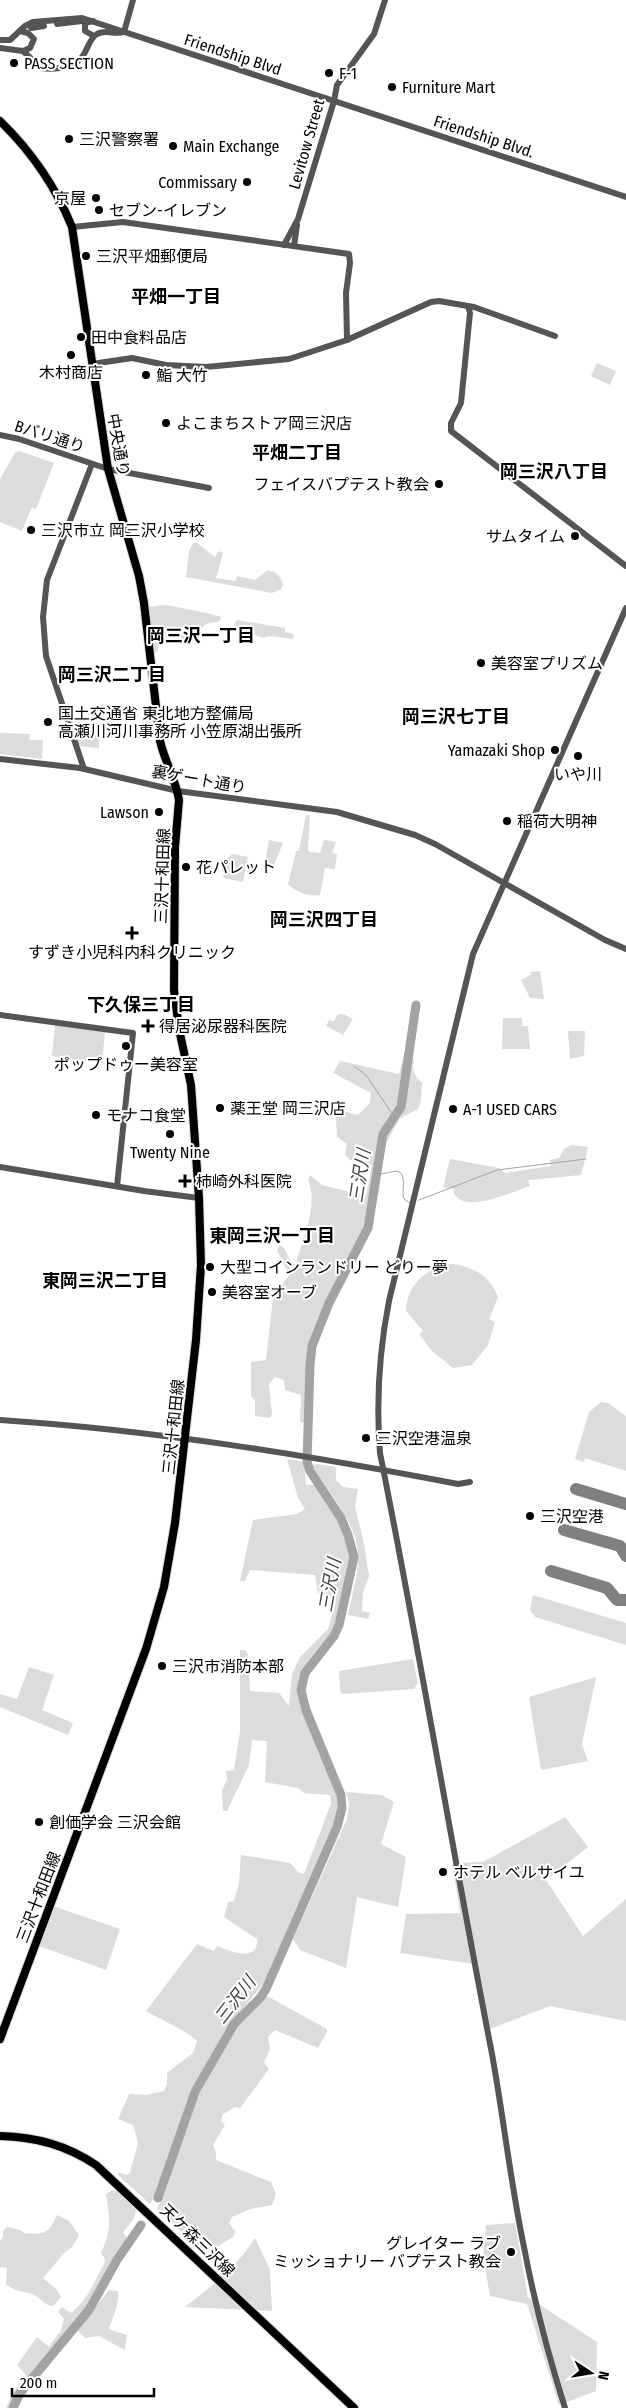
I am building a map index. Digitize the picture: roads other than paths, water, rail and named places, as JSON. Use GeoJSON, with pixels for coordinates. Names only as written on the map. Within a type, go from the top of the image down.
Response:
{"type":"FeatureCollection","features":[{"type":"Feature","properties":{"kind":"main road","name":"中央通り"},"geometry":{"type":"LineString","coordinates":[[0,121],[25,146],[42,167],[72,227],[108,469],[139,576],[144,603],[160,742],[164,758],[178,791]]}},
{"type":"Feature","properties":{"kind":"main road","name":"三沢十和田線"},"geometry":{"type":"LineString","coordinates":[[0,2038],[146,1649],[169,1563],[200,1302],[201,1247],[191,1085],[179,1029],[174,990],[174,873],[178,791]]}},
{"type":"Feature","properties":{"kind":"main road","name":"天ケ森三沢線"},"geometry":{"type":"LineString","coordinates":[[0,2136],[50,2142],[74,2150],[96,2164],[354,2408]]}},
{"type":"Feature","properties":{"kind":"street"},"geometry":{"type":"LineString","coordinates":[[24,51],[41,68],[56,68],[74,64],[81,60],[94,36],[104,32],[117,34],[124,32],[133,0]]}},
{"type":"Feature","properties":{"kind":"street","name":"Levitow Street"},"geometry":{"type":"LineString","coordinates":[[284,245],[298,219],[334,101],[337,85],[374,34],[385,0]]}},
{"type":"Feature","properties":{"kind":"street"},"geometry":{"type":"LineString","coordinates":[[0,40],[10,40],[34,22],[82,18],[90,22]]}},
{"type":"Feature","properties":{"kind":"street"},"geometry":{"type":"LineString","coordinates":[[90,22],[85,23],[85,31],[94,36]]}},
{"type":"Feature","properties":{"kind":"street"},"geometry":{"type":"LineString","coordinates":[[31,28],[90,22]]}},
{"type":"Feature","properties":{"kind":"street","name":"Friendship Blvd"},"geometry":{"type":"LineString","coordinates":[[90,22],[334,101]]}},
{"type":"Feature","properties":{"kind":"street"},"geometry":{"type":"LineString","coordinates":[[0,48],[24,51],[30,48],[34,39],[28,33],[21,30]]}},
{"type":"Feature","properties":{"kind":"street","name":"Friendship Blvd."},"geometry":{"type":"LineString","coordinates":[[334,101],[626,197]]}},
{"type":"Feature","properties":{"kind":"street"},"geometry":{"type":"LineString","coordinates":[[294,246],[298,219]]}},
{"type":"Feature","properties":{"kind":"street"},"geometry":{"type":"LineString","coordinates":[[72,227],[123,222],[348,254],[350,263],[346,293],[347,340]]}},
{"type":"Feature","properties":{"kind":"street"},"geometry":{"type":"LineString","coordinates":[[92,364],[132,358],[166,365],[224,366],[290,359],[347,340],[431,302],[439,301],[474,306],[555,336]]}},
{"type":"Feature","properties":{"kind":"street"},"geometry":{"type":"LineString","coordinates":[[468,306],[470,313],[461,403],[450,425],[451,431],[626,566]]}},
{"type":"Feature","properties":{"kind":"street","name":"Bバリ通り"},"geometry":{"type":"LineString","coordinates":[[0,435],[19,439],[108,469],[209,488]]}},
{"type":"Feature","properties":{"kind":"street"},"geometry":{"type":"LineString","coordinates":[[84,769],[46,656],[43,617],[47,580],[92,464]]}},
{"type":"Feature","properties":{"kind":"street"},"geometry":{"type":"LineString","coordinates":[[565,2408],[547,2350],[524,2251],[492,2056],[473,1966],[446,1804],[383,1471],[380,1453],[378,1397],[383,1331],[389,1301],[474,954],[626,608]]}},
{"type":"Feature","properties":{"kind":"street","name":"裏ゲート通り"},"geometry":{"type":"LineString","coordinates":[[0,759],[84,769],[178,791],[337,812],[393,828],[435,844],[605,940],[626,949]]}},
{"type":"Feature","properties":{"kind":"street"},"geometry":{"type":"LineString","coordinates":[[0,1016],[133,1033],[117,1186]]}},
{"type":"Feature","properties":{"kind":"street"},"geometry":{"type":"LineString","coordinates":[[0,1167],[199,1198]]}},
{"type":"Feature","properties":{"kind":"street"},"geometry":{"type":"LineString","coordinates":[[0,1420],[49,1423],[185,1440],[299,1456],[464,1485],[470,1482]]}},
{"type":"Feature","properties":{"kind":"waterway","name":"三沢川"},"geometry":{"type":"LineString","coordinates":[[158,2198],[195,2092],[234,2024],[260,1998],[266,1989],[337,1827],[342,1808],[341,1795],[306,1710],[301,1690],[305,1673],[334,1636],[339,1625],[354,1557],[341,1518],[310,1471],[307,1462],[310,1365],[312,1346],[329,1303],[368,1228],[383,1134],[401,1107],[416,1005]]}},
{"type":"Feature","properties":{"kind":"waterway"},"geometry":{"type":"LineString","coordinates":[[354,1066],[366,1075],[395,1118]]}},
{"type":"Feature","properties":{"kind":"waterway"},"geometry":{"type":"LineString","coordinates":[[419,1200],[497,1170],[586,1159]]}},
{"type":"Feature","properties":{"kind":"waterway"},"geometry":{"type":"LineString","coordinates":[[375,1175],[397,1171],[401,1173],[404,1199],[410,1203]]}},
{"type":"Feature","properties":{"kind":"waterway","name":"三沢川"},"geometry":{"type":"LineString","coordinates":[[13,2408],[20,2393],[89,2310],[117,2260],[141,2225]]}},
{"type":"Feature","properties":{"kind":"place","name":"PASS SECTION"},"geometry":{"type":"Point","coordinates":[14,63]}},
{"type":"Feature","properties":{"kind":"place","name":"F-1"},"geometry":{"type":"Point","coordinates":[329,73]}},
{"type":"Feature","properties":{"kind":"place","name":"Furniture Mart"},"geometry":{"type":"Point","coordinates":[392,87]}},
{"type":"Feature","properties":{"kind":"place","name":"三沢警察署"},"geometry":{"type":"Point","coordinates":[69,139]}},
{"type":"Feature","properties":{"kind":"place","name":"Main Exchange"},"geometry":{"type":"Point","coordinates":[173,146]}},
{"type":"Feature","properties":{"kind":"place","name":"Commissary"},"geometry":{"type":"Point","coordinates":[247,182]}},
{"type":"Feature","properties":{"kind":"place","name":"京屋"},"geometry":{"type":"Point","coordinates":[96,198]}},
{"type":"Feature","properties":{"kind":"place","name":"セブン-イレブン"},"geometry":{"type":"Point","coordinates":[99,210]}},
{"type":"Feature","properties":{"kind":"place","name":"三沢平畑郵便局"},"geometry":{"type":"Point","coordinates":[86,256]}},
{"type":"Feature","properties":{"kind":"place","name":"田中食料品店"},"geometry":{"type":"Point","coordinates":[81,337]}},
{"type":"Feature","properties":{"kind":"place","name":"木村商店"},"geometry":{"type":"Point","coordinates":[71,355]}},
{"type":"Feature","properties":{"kind":"place","name":"鮨 大竹"},"geometry":{"type":"Point","coordinates":[146,375]}},
{"type":"Feature","properties":{"kind":"place","name":"よこまちストア岡三沢店"},"geometry":{"type":"Point","coordinates":[166,423]}},
{"type":"Feature","properties":{"kind":"place","name":"フェイスバプテスト教会"},"geometry":{"type":"Point","coordinates":[439,484]}},
{"type":"Feature","properties":{"kind":"place","name":"三沢市立 岡三沢小学校"},"geometry":{"type":"Point","coordinates":[31,530]}},
{"type":"Feature","properties":{"kind":"place","name":"サムタイム"},"geometry":{"type":"Point","coordinates":[575,536]}},
{"type":"Feature","properties":{"kind":"place","name":"美容室プリズム"},"geometry":{"type":"Point","coordinates":[481,663]}},
{"type":"Feature","properties":{"kind":"place","name":"国土交通省 東北地方整備局 高瀬川河川事務所 小笠原湖出張所"},"geometry":{"type":"Point","coordinates":[48,722]}},
{"type":"Feature","properties":{"kind":"place","name":"Yamazaki Shop"},"geometry":{"type":"Point","coordinates":[555,750]}},
{"type":"Feature","properties":{"kind":"place","name":"いや川"},"geometry":{"type":"Point","coordinates":[578,756]}},
{"type":"Feature","properties":{"kind":"place","name":"Lawson"},"geometry":{"type":"Point","coordinates":[159,812]}},
{"type":"Feature","properties":{"kind":"place","name":"稲荷大明神"},"geometry":{"type":"Point","coordinates":[507,821]}},
{"type":"Feature","properties":{"kind":"place","name":"花パレット"},"geometry":{"type":"Point","coordinates":[186,867]}},
{"type":"Feature","properties":{"kind":"place","name":"すずき小児科内科クリニック"},"geometry":{"type":"Point","coordinates":[132,933]}},
{"type":"Feature","properties":{"kind":"place","name":"得居泌尿器科医院"},"geometry":{"type":"Point","coordinates":[148,1026]}},
{"type":"Feature","properties":{"kind":"place","name":"ポップドゥー美容室"},"geometry":{"type":"Point","coordinates":[126,1046]}},
{"type":"Feature","properties":{"kind":"place","name":"薬王堂 岡三沢店"},"geometry":{"type":"Point","coordinates":[220,1108]}},
{"type":"Feature","properties":{"kind":"place","name":"A-1 USED CARS"},"geometry":{"type":"Point","coordinates":[453,1109]}},
{"type":"Feature","properties":{"kind":"place","name":"モナコ食堂"},"geometry":{"type":"Point","coordinates":[96,1115]}},
{"type":"Feature","properties":{"kind":"place","name":"Twenty Nine"},"geometry":{"type":"Point","coordinates":[170,1134]}},
{"type":"Feature","properties":{"kind":"place","name":"柿崎外科医院"},"geometry":{"type":"Point","coordinates":[185,1181]}},
{"type":"Feature","properties":{"kind":"place","name":"大型コインランドリー どりー夢"},"geometry":{"type":"Point","coordinates":[210,1267]}},
{"type":"Feature","properties":{"kind":"place","name":"美容室オーブ"},"geometry":{"type":"Point","coordinates":[212,1292]}},
{"type":"Feature","properties":{"kind":"place","name":"三沢空港温泉"},"geometry":{"type":"Point","coordinates":[366,1438]}},
{"type":"Feature","properties":{"kind":"place","name":"三沢空港"},"geometry":{"type":"Point","coordinates":[530,1516]}},
{"type":"Feature","properties":{"kind":"place","name":"三沢市消防本部"},"geometry":{"type":"Point","coordinates":[162,1666]}},
{"type":"Feature","properties":{"kind":"place","name":"創価学会 三沢会館"},"geometry":{"type":"Point","coordinates":[39,1822]}},
{"type":"Feature","properties":{"kind":"place","name":"ホテル ベルサイユ"},"geometry":{"type":"Point","coordinates":[443,1872]}},
{"type":"Feature","properties":{"kind":"place","name":"グレイター ラブ ミッショナリー バプテスト教会"},"geometry":{"type":"Point","coordinates":[511,2252]}},
{"type":"Feature","properties":{"kind":"district","name":"平畑一丁目"},"geometry":{"type":"Point","coordinates":[176,297]}},
{"type":"Feature","properties":{"kind":"district","name":"平畑二丁目"},"geometry":{"type":"Point","coordinates":[297,453]}},
{"type":"Feature","properties":{"kind":"district","name":"岡三沢八丁目"},"geometry":{"type":"Point","coordinates":[554,472]}},
{"type":"Feature","properties":{"kind":"district","name":"岡三沢一丁目"},"geometry":{"type":"Point","coordinates":[201,636]}},
{"type":"Feature","properties":{"kind":"district","name":"岡三沢二丁目"},"geometry":{"type":"Point","coordinates":[112,675]}},
{"type":"Feature","properties":{"kind":"district","name":"岡三沢七丁目"},"geometry":{"type":"Point","coordinates":[456,717]}},
{"type":"Feature","properties":{"kind":"district","name":"岡三沢四丁目"},"geometry":{"type":"Point","coordinates":[324,920]}},
{"type":"Feature","properties":{"kind":"district","name":"下久保三丁目"},"geometry":{"type":"Point","coordinates":[141,1005]}},
{"type":"Feature","properties":{"kind":"district","name":"東岡三沢一丁目"},"geometry":{"type":"Point","coordinates":[272,1236]}},
{"type":"Feature","properties":{"kind":"district","name":"東岡三沢二丁目"},"geometry":{"type":"Point","coordinates":[105,1281]}}]}
